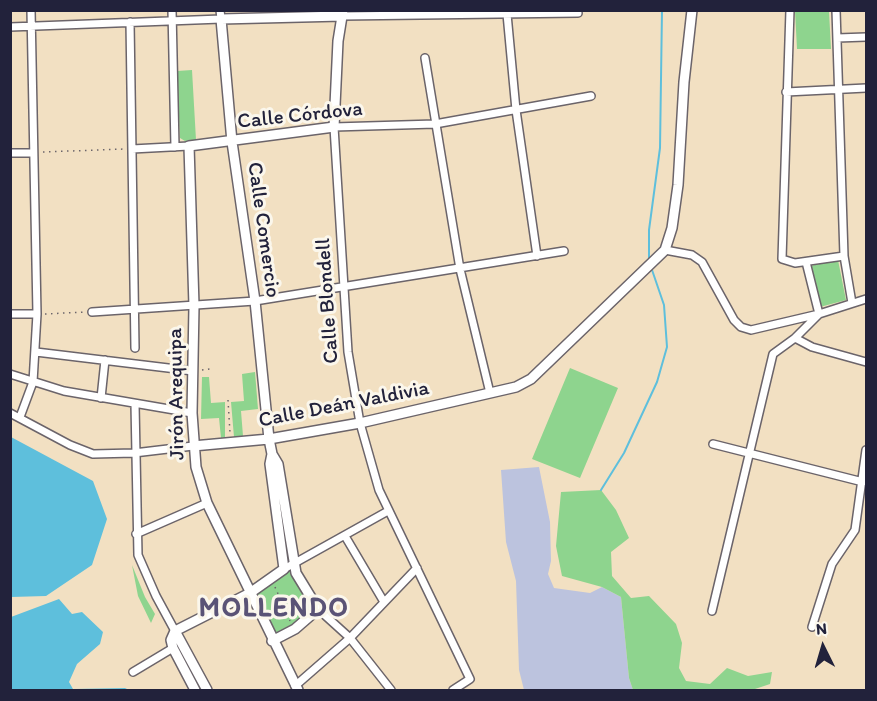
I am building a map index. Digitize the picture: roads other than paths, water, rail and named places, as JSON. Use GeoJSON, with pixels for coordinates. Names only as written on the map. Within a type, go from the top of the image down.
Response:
{"type":"FeatureCollection","features":[{"type":"Feature","properties":{"kind":"street"},"geometry":{"type":"LineString","coordinates":[[20,417],[33,382],[36,352],[31,10]]}},
{"type":"Feature","properties":{"kind":"street"},"geometry":{"type":"LineString","coordinates":[[172,10],[175,147]]}},
{"type":"Feature","properties":{"kind":"street"},"geometry":{"type":"LineString","coordinates":[[692,10],[684,81],[678,185],[672,228],[662,254],[692,255],[702,262],[734,320],[741,327],[751,330],[763,329],[867,299]]}},
{"type":"Feature","properties":{"kind":"street"},"geometry":{"type":"LineString","coordinates":[[790,10],[782,259],[787,262],[806,262],[844,256]]}},
{"type":"Feature","properties":{"kind":"street"},"geometry":{"type":"LineString","coordinates":[[836,10],[844,256],[852,303]]}},
{"type":"Feature","properties":{"kind":"street","name":"Calle Blondell"},"geometry":{"type":"LineString","coordinates":[[338,13],[334,128],[346,287],[348,352],[360,423],[379,490],[388,511],[470,679],[453,690]]}},
{"type":"Feature","properties":{"kind":"street"},"geometry":{"type":"LineString","coordinates":[[10,27],[172,20],[220,15],[578,13]]}},
{"type":"Feature","properties":{"kind":"street"},"geometry":{"type":"LineString","coordinates":[[507,14],[516,110],[537,256]]}},
{"type":"Feature","properties":{"kind":"street","name":"Calle Comercio"},"geometry":{"type":"LineString","coordinates":[[220,15],[232,142],[255,301],[269,439],[272,454],[278,464],[294,565],[318,609],[350,638],[391,690]]}},
{"type":"Feature","properties":{"kind":"street"},"geometry":{"type":"LineString","coordinates":[[130,22],[135,348]]}},
{"type":"Feature","properties":{"kind":"street"},"geometry":{"type":"LineString","coordinates":[[837,38],[867,37]]}},
{"type":"Feature","properties":{"kind":"street"},"geometry":{"type":"LineString","coordinates":[[425,58],[460,269],[490,393]]}},
{"type":"Feature","properties":{"kind":"street"},"geometry":{"type":"LineString","coordinates":[[786,92],[867,88]]}},
{"type":"Feature","properties":{"kind":"street","name":"Calle Córdova"},"geometry":{"type":"LineString","coordinates":[[132,149],[232,142],[334,128],[435,124],[591,96]]}},
{"type":"Feature","properties":{"kind":"street","name":"Jirón Arequipa"},"geometry":{"type":"LineString","coordinates":[[189,146],[194,306],[193,446],[200,486],[272,641],[297,688]]}},
{"type":"Feature","properties":{"kind":"street"},"geometry":{"type":"LineString","coordinates":[[10,153],[33,153]]}},
{"type":"Feature","properties":{"kind":"street"},"geometry":{"type":"LineString","coordinates":[[92,312],[255,301],[564,251]]}},
{"type":"Feature","properties":{"kind":"street","name":"Calle Deán Valdivia"},"geometry":{"type":"LineString","coordinates":[[10,413],[79,450],[107,455],[269,439],[360,423],[516,387],[531,379],[662,254]]}},
{"type":"Feature","properties":{"kind":"street"},"geometry":{"type":"LineString","coordinates":[[806,262],[819,314]]}},
{"type":"Feature","properties":{"kind":"street"},"geometry":{"type":"LineString","coordinates":[[10,314],[37,314]]}},
{"type":"Feature","properties":{"kind":"street"},"geometry":{"type":"LineString","coordinates":[[712,611],[773,354],[795,338],[819,314]]}},
{"type":"Feature","properties":{"kind":"street"},"geometry":{"type":"LineString","coordinates":[[795,338],[812,346],[867,362]]}},
{"type":"Feature","properties":{"kind":"street"},"geometry":{"type":"LineString","coordinates":[[36,352],[193,371]]}},
{"type":"Feature","properties":{"kind":"street"},"geometry":{"type":"LineString","coordinates":[[101,398],[105,360]]}},
{"type":"Feature","properties":{"kind":"street"},"geometry":{"type":"LineString","coordinates":[[10,374],[33,382],[101,398],[192,413]]}},
{"type":"Feature","properties":{"kind":"street"},"geometry":{"type":"LineString","coordinates":[[135,404],[134,453],[138,555],[143,570],[207,690]]}},
{"type":"Feature","properties":{"kind":"street"},"geometry":{"type":"LineString","coordinates":[[713,444],[863,482]]}},
{"type":"Feature","properties":{"kind":"street"},"geometry":{"type":"LineString","coordinates":[[812,627],[832,564],[855,530],[866,450]]}},
{"type":"Feature","properties":{"kind":"street","name":"Calle Comercio"},"geometry":{"type":"LineString","coordinates":[[272,454],[270,464],[284,569]]}},
{"type":"Feature","properties":{"kind":"street"},"geometry":{"type":"LineString","coordinates":[[136,534],[207,502]]}},
{"type":"Feature","properties":{"kind":"street"},"geometry":{"type":"LineString","coordinates":[[195,690],[172,648],[171,640],[175,631],[250,593],[284,569],[388,511]]}},
{"type":"Feature","properties":{"kind":"street"},"geometry":{"type":"LineString","coordinates":[[345,536],[384,602]]}},
{"type":"Feature","properties":{"kind":"street"},"geometry":{"type":"LineString","coordinates":[[297,688],[350,638],[417,568]]}},
{"type":"Feature","properties":{"kind":"street"},"geometry":{"type":"LineString","coordinates":[[272,641],[295,629],[318,609]]}},
{"type":"Feature","properties":{"kind":"street"},"geometry":{"type":"LineString","coordinates":[[133,672],[172,648]]}},
{"type":"Feature","properties":{"kind":"water"},"geometry":{"type":"Polygon","coordinates":[[[11,437],[93,481],[107,519],[92,565],[46,596],[11,597],[11,437]]]}},
{"type":"Feature","properties":{"kind":"water"},"geometry":{"type":"Polygon","coordinates":[[[59,599],[72,614],[82,612],[103,632],[100,644],[77,664],[69,682],[73,689],[125,688],[129,690],[11,690],[11,617],[59,599]]]}},
{"type":"Feature","properties":{"kind":"waterway"},"geometry":{"type":"LineString","coordinates":[[649,262],[649,230],[660,148],[662,10]]}},
{"type":"Feature","properties":{"kind":"waterway"},"geometry":{"type":"LineString","coordinates":[[601,490],[624,453],[657,382],[667,347],[664,305],[651,267]]}},
{"type":"Feature","properties":{"kind":"district","name":"MOLLENDO"},"geometry":{"type":"Point","coordinates":[274,609]}}]}
